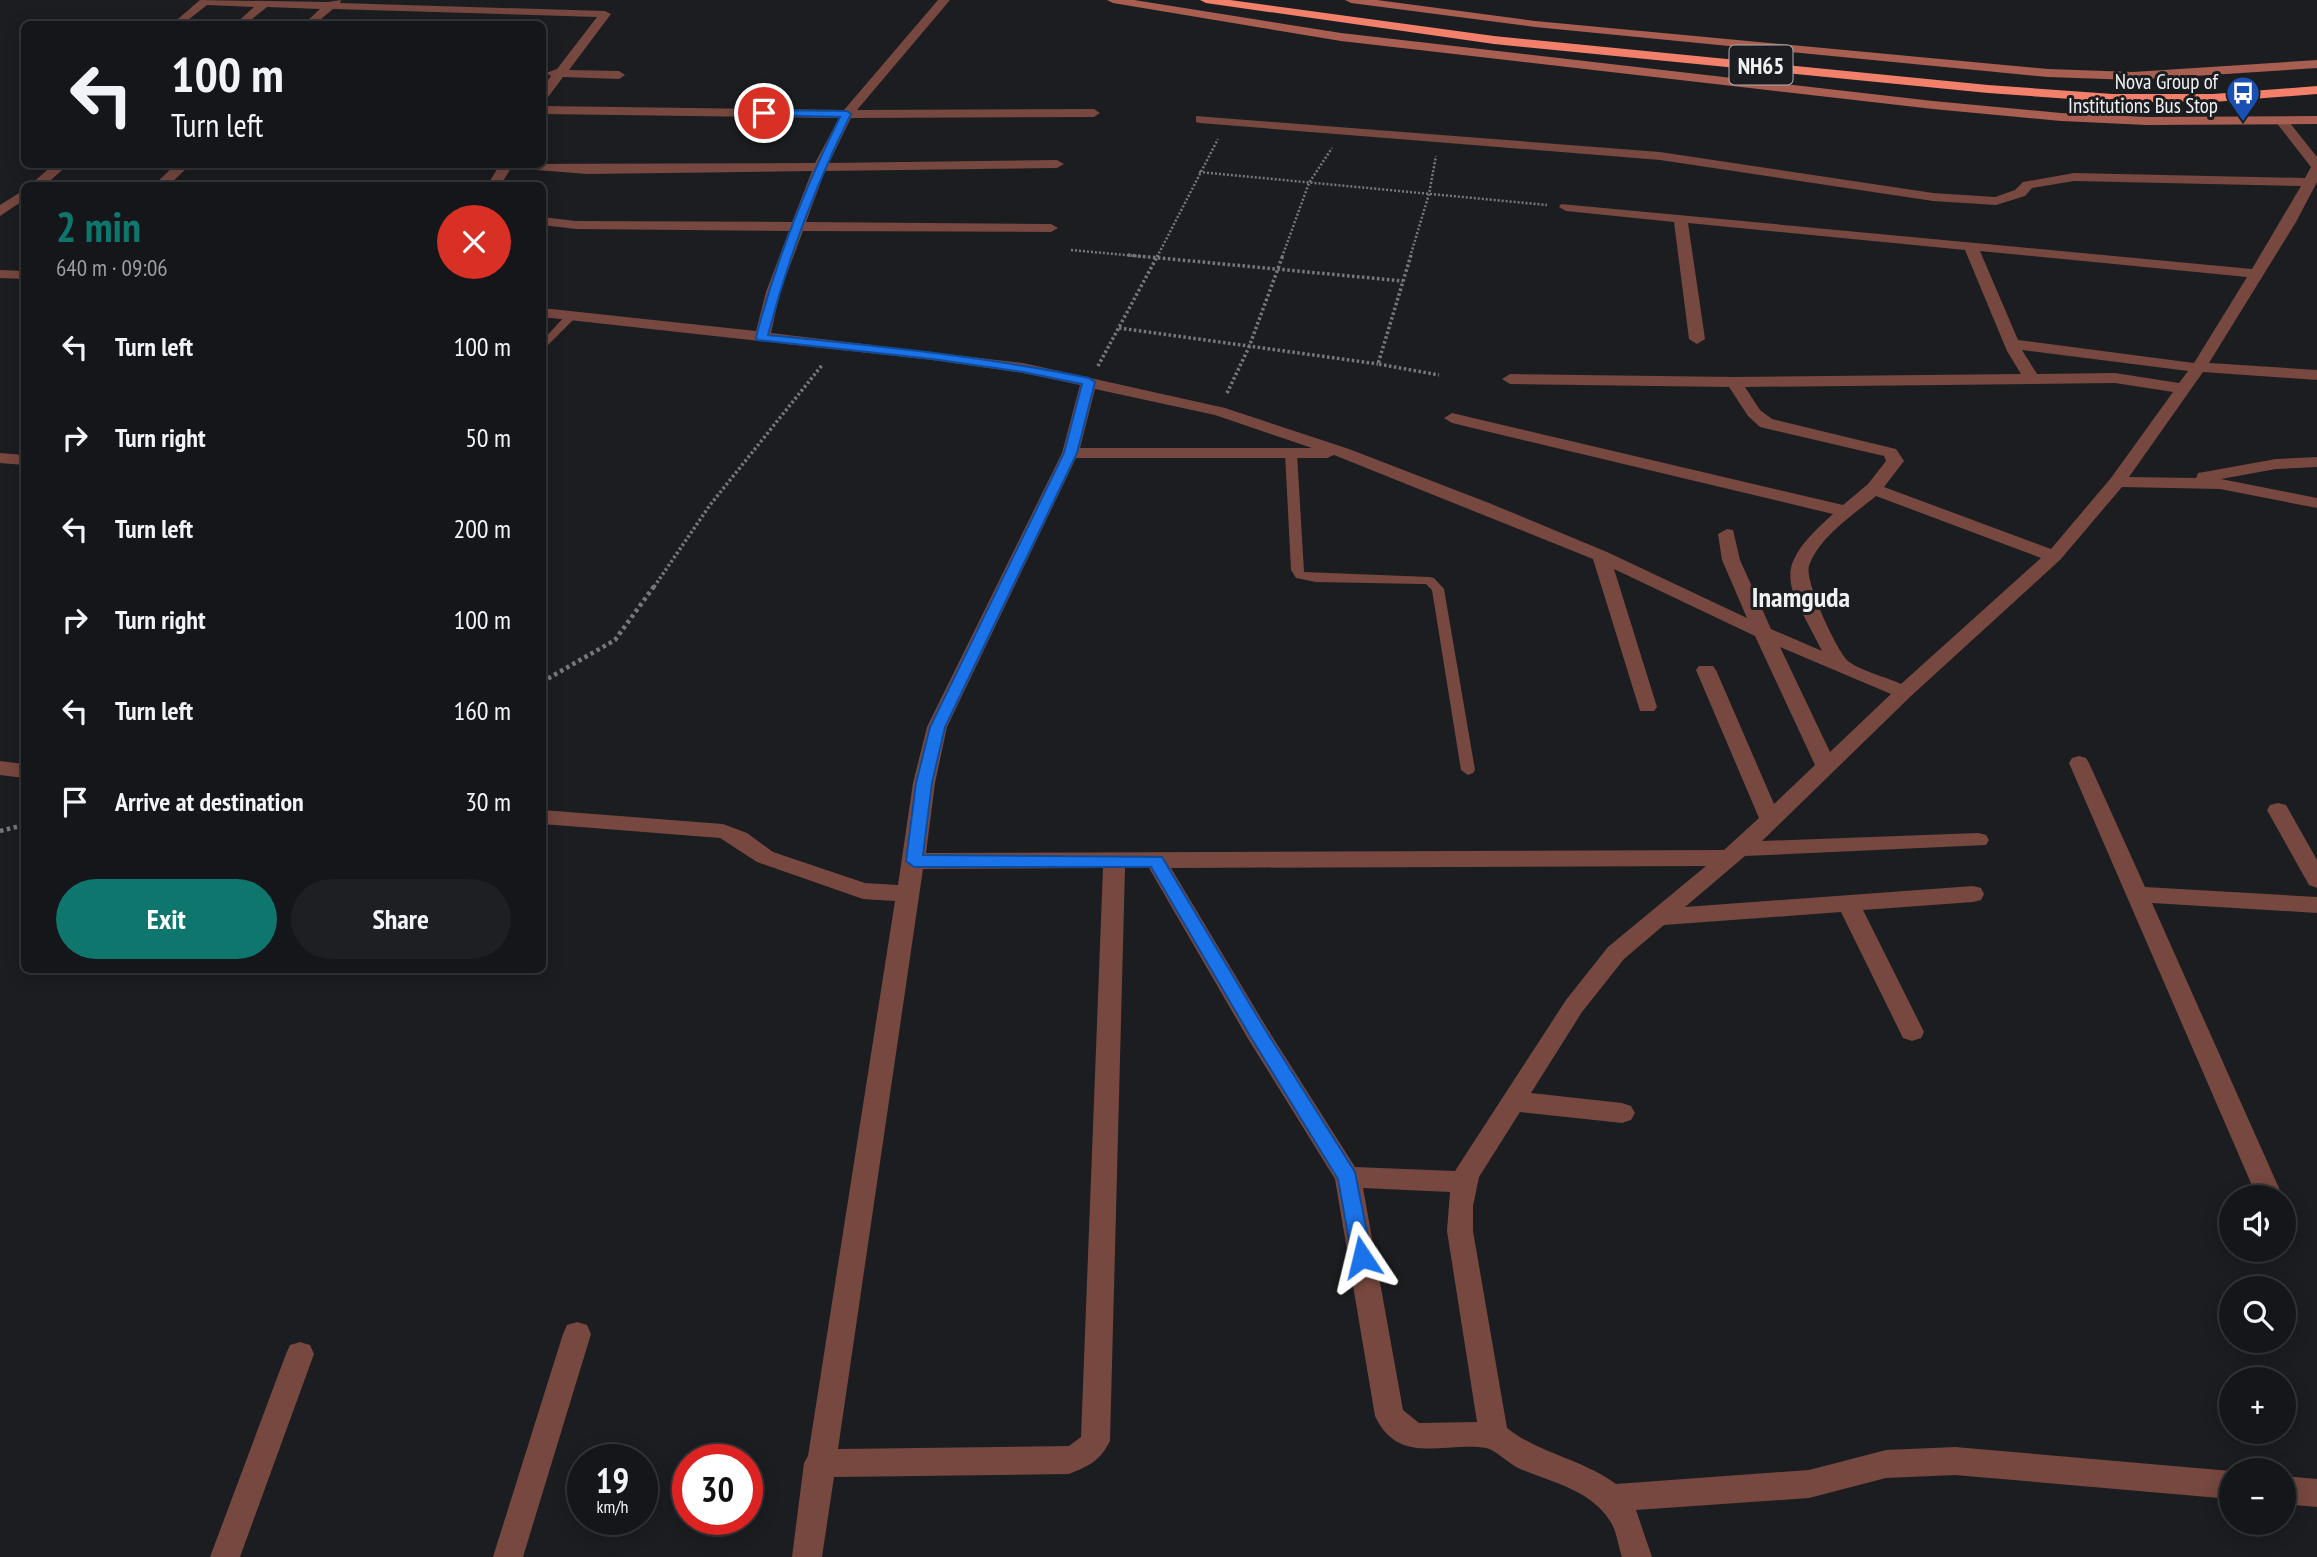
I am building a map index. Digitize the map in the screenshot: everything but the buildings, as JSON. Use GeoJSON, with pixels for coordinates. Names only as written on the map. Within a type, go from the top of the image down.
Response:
{"type":"FeatureCollection","features":[{"type":"Feature","properties":{"kind":"highway","name":"NH65"},"geometry":{"type":"LineString","coordinates":[[1206,0],[1494,40],[1988,89],[2163,98],[2213,98],[2317,90]]}},
{"type":"Feature","properties":{"kind":"highway","name":"NH65"},"geometry":{"type":"LineString","coordinates":[[1271,0],[1505,32],[1819,56],[2093,88],[2192,88],[2317,78]]}},
{"type":"Feature","properties":{"kind":"street"},"geometry":{"type":"LineString","coordinates":[[429,21],[453,0]]}},
{"type":"Feature","properties":{"kind":"street"},"geometry":{"type":"LineString","coordinates":[[489,21],[509,0]]}},
{"type":"Feature","properties":{"kind":"street"},"geometry":{"type":"LineString","coordinates":[[762,337],[773,292],[820,167],[847,114],[944,0]]}},
{"type":"Feature","properties":{"kind":"street"},"geometry":{"type":"LineString","coordinates":[[1113,0],[1341,37],[1933,105],[2061,117],[2147,121],[2317,120]]}},
{"type":"Feature","properties":{"kind":"street"},"geometry":{"type":"LineString","coordinates":[[1351,0],[1819,56],[2048,73],[2133,76],[2317,64]]}},
{"type":"Feature","properties":{"kind":"street"},"geometry":{"type":"LineString","coordinates":[[181,21],[206,1],[605,13],[546,91]]}},
{"type":"Feature","properties":{"kind":"street"},"geometry":{"type":"LineString","coordinates":[[244,21],[267,2]]}},
{"type":"Feature","properties":{"kind":"street"},"geometry":{"type":"LineString","coordinates":[[313,21],[334,3]]}},
{"type":"Feature","properties":{"kind":"street"},"geometry":{"type":"LineString","coordinates":[[542,21],[551,11]]}},
{"type":"Feature","properties":{"kind":"street"},"geometry":{"type":"LineString","coordinates":[[546,73],[619,75]]}},
{"type":"Feature","properties":{"kind":"street"},"geometry":{"type":"LineString","coordinates":[[546,110],[847,114],[1094,113]]}},
{"type":"Feature","properties":{"kind":"street"},"geometry":{"type":"LineString","coordinates":[[1200,119],[1660,156],[1933,197],[1972,200],[2008,199],[2020,194],[2028,185],[2064,178],[2315,171]]}},
{"type":"Feature","properties":{"kind":"street"},"geometry":{"type":"LineString","coordinates":[[2281,121],[2315,171]]}},
{"type":"Feature","properties":{"kind":"street"},"geometry":{"type":"LineString","coordinates":[[546,167],[587,170],[1057,164]]}},
{"type":"Feature","properties":{"kind":"street"},"geometry":{"type":"LineString","coordinates":[[40,182],[58,168]]}},
{"type":"Feature","properties":{"kind":"street"},"geometry":{"type":"LineString","coordinates":[[164,182],[180,168]]}},
{"type":"Feature","properties":{"kind":"street"},"geometry":{"type":"LineString","coordinates":[[1637,1557],[1623,1514],[1601,1488],[1508,1450],[1494,1435],[1460,1231],[1464,1182],[1472,1164],[1574,1006],[1616,953],[1771,821],[1904,692],[2054,556],[2117,482],[2199,367],[2289,222],[2315,171]]}},
{"type":"Feature","properties":{"kind":"street"},"geometry":{"type":"LineString","coordinates":[[0,212],[21,196]]}},
{"type":"Feature","properties":{"kind":"street"},"geometry":{"type":"LineString","coordinates":[[1566,207],[2257,274]]}},
{"type":"Feature","properties":{"kind":"street"},"geometry":{"type":"LineString","coordinates":[[1680,218],[1697,339]]}},
{"type":"Feature","properties":{"kind":"street"},"geometry":{"type":"LineString","coordinates":[[546,221],[576,225],[799,228],[1051,228]]}},
{"type":"Feature","properties":{"kind":"street"},"geometry":{"type":"LineString","coordinates":[[1970,245],[2012,344],[2033,380]]}},
{"type":"Feature","properties":{"kind":"street"},"geometry":{"type":"LineString","coordinates":[[0,274],[21,275]]}},
{"type":"Feature","properties":{"kind":"street"},"geometry":{"type":"LineString","coordinates":[[546,312],[1023,368],[1219,411],[1343,453],[1601,556],[1764,633],[1904,692]]}},
{"type":"Feature","properties":{"kind":"street"},"geometry":{"type":"LineString","coordinates":[[2012,344],[2199,367],[2317,375]]}},
{"type":"Feature","properties":{"kind":"street"},"geometry":{"type":"LineString","coordinates":[[1510,379],[1734,382],[2122,379],[2184,389]]}},
{"type":"Feature","properties":{"kind":"street"},"geometry":{"type":"LineString","coordinates":[[807,1557],[906,894],[914,861],[924,783],[937,727],[1070,453],[1089,382]]}},
{"type":"Feature","properties":{"kind":"street"},"geometry":{"type":"LineString","coordinates":[[1734,382],[1754,413],[1766,423],[1890,453],[1895,461],[1873,489],[1844,511],[1805,555],[1799,567],[1798,580],[1802,592],[1838,662]]}},
{"type":"Feature","properties":{"kind":"street"},"geometry":{"type":"LineString","coordinates":[[1452,418],[1844,511]]}},
{"type":"Feature","properties":{"kind":"street"},"geometry":{"type":"LineString","coordinates":[[1070,453],[1343,453]]}},
{"type":"Feature","properties":{"kind":"street"},"geometry":{"type":"LineString","coordinates":[[0,458],[21,460]]}},
{"type":"Feature","properties":{"kind":"street"},"geometry":{"type":"LineString","coordinates":[[2178,481],[2276,464],[2317,462]]}},
{"type":"Feature","properties":{"kind":"street"},"geometry":{"type":"LineString","coordinates":[[2117,482],[2178,481],[2220,484],[2317,503]]}},
{"type":"Feature","properties":{"kind":"street"},"geometry":{"type":"LineString","coordinates":[[1873,489],[2054,556]]}},
{"type":"Feature","properties":{"kind":"street"},"geometry":{"type":"LineString","coordinates":[[1727,534],[1731,560],[1826,766]]}},
{"type":"Feature","properties":{"kind":"street"},"geometry":{"type":"LineString","coordinates":[[1601,556],[1647,708]]}},
{"type":"Feature","properties":{"kind":"street"},"geometry":{"type":"LineString","coordinates":[[1706,670],[1771,821]]}},
{"type":"Feature","properties":{"kind":"street"},"geometry":{"type":"LineString","coordinates":[[2079,764],[2265,1185]]}},
{"type":"Feature","properties":{"kind":"street"},"geometry":{"type":"LineString","coordinates":[[2278,810],[2317,880]]}},
{"type":"Feature","properties":{"kind":"street"},"geometry":{"type":"LineString","coordinates":[[546,817],[723,831],[739,838],[765,857],[863,891],[906,894]]}},
{"type":"Feature","properties":{"kind":"street"},"geometry":{"type":"LineString","coordinates":[[914,861],[1733,854],[1978,840]]}},
{"type":"Feature","properties":{"kind":"street"},"geometry":{"type":"LineString","coordinates":[[820,1463],[1069,1460],[1085,1454],[1095,1441],[1114,861]]}},
{"type":"Feature","properties":{"kind":"street"},"geometry":{"type":"LineString","coordinates":[[1156,861],[1256,1031],[1348,1177],[1390,1416],[1401,1428],[1416,1437],[1494,1435]]}},
{"type":"Feature","properties":{"kind":"street"},"geometry":{"type":"LineString","coordinates":[[1661,917],[1973,894]]}},
{"type":"Feature","properties":{"kind":"street"},"geometry":{"type":"LineString","coordinates":[[2137,894],[2317,905]]}},
{"type":"Feature","properties":{"kind":"street"},"geometry":{"type":"LineString","coordinates":[[1848,904],[1912,1032]]}},
{"type":"Feature","properties":{"kind":"street"},"geometry":{"type":"LineString","coordinates":[[1512,1101],[1622,1113]]}},
{"type":"Feature","properties":{"kind":"street"},"geometry":{"type":"LineString","coordinates":[[1348,1177],[1464,1182]]}},
{"type":"Feature","properties":{"kind":"street"},"geometry":{"type":"LineString","coordinates":[[508,1557],[577,1334]]}},
{"type":"Feature","properties":{"kind":"street"},"geometry":{"type":"LineString","coordinates":[[225,1557],[300,1354]]}},
{"type":"Feature","properties":{"kind":"street"},"geometry":{"type":"LineString","coordinates":[[1612,1498],[1809,1484],[1886,1464],[1955,1461],[2219,1484]]}},
{"type":"Feature","properties":{"kind":"street"},"geometry":{"type":"LineString","coordinates":[[2296,1491],[2317,1493]]}},
{"type":"Feature","properties":{"kind":"lane"},"geometry":{"type":"LineString","coordinates":[[546,344],[572,315]]}},
{"type":"Feature","properties":{"kind":"lane"},"geometry":{"type":"LineString","coordinates":[[1291,453],[1297,570],[1300,575],[1316,578],[1421,580],[1430,581],[1438,589],[1468,770]]}},
{"type":"Feature","properties":{"kind":"path"},"geometry":{"type":"LineString","coordinates":[[1089,382],[1228,120]]}},
{"type":"Feature","properties":{"kind":"path"},"geometry":{"type":"LineString","coordinates":[[1219,411],[1249,347],[1309,183],[1344,130]]}},
{"type":"Feature","properties":{"kind":"path"},"geometry":{"type":"LineString","coordinates":[[1378,364],[1429,194],[1439,138]]}},
{"type":"Feature","properties":{"kind":"path"},"geometry":{"type":"LineString","coordinates":[[1199,172],[1566,207]]}},
{"type":"Feature","properties":{"kind":"path"},"geometry":{"type":"LineString","coordinates":[[1071,250],[1403,281]]}},
{"type":"Feature","properties":{"kind":"path"},"geometry":{"type":"LineString","coordinates":[[1119,328],[1439,374]]}},
{"type":"Feature","properties":{"kind":"path"},"geometry":{"type":"LineString","coordinates":[[546,680],[615,640],[627,627],[710,505],[818,371],[835,345]]}},
{"type":"Feature","properties":{"kind":"path"},"geometry":{"type":"LineString","coordinates":[[0,831],[21,826]]}},
{"type":"Feature","properties":{"kind":"place","name":"Nova Group of Institutions Bus Stop"},"geometry":{"type":"Point","coordinates":[2243,123]}},
{"type":"Feature","properties":{"kind":"district","name":"Inamguda"},"geometry":{"type":"Point","coordinates":[1801,596]}},
{"type":"Feature","properties":{"kind":"route"},"geometry":{"type":"LineString","coordinates":[[764,113],[847,114],[820,167],[773,292],[762,337],[932,355],[1023,368],[1089,382],[1070,453],[1040,520],[981,633],[937,727],[924,783],[914,861],[1156,861],[1256,1031],[1348,1177],[1362,1257]]}}]}
